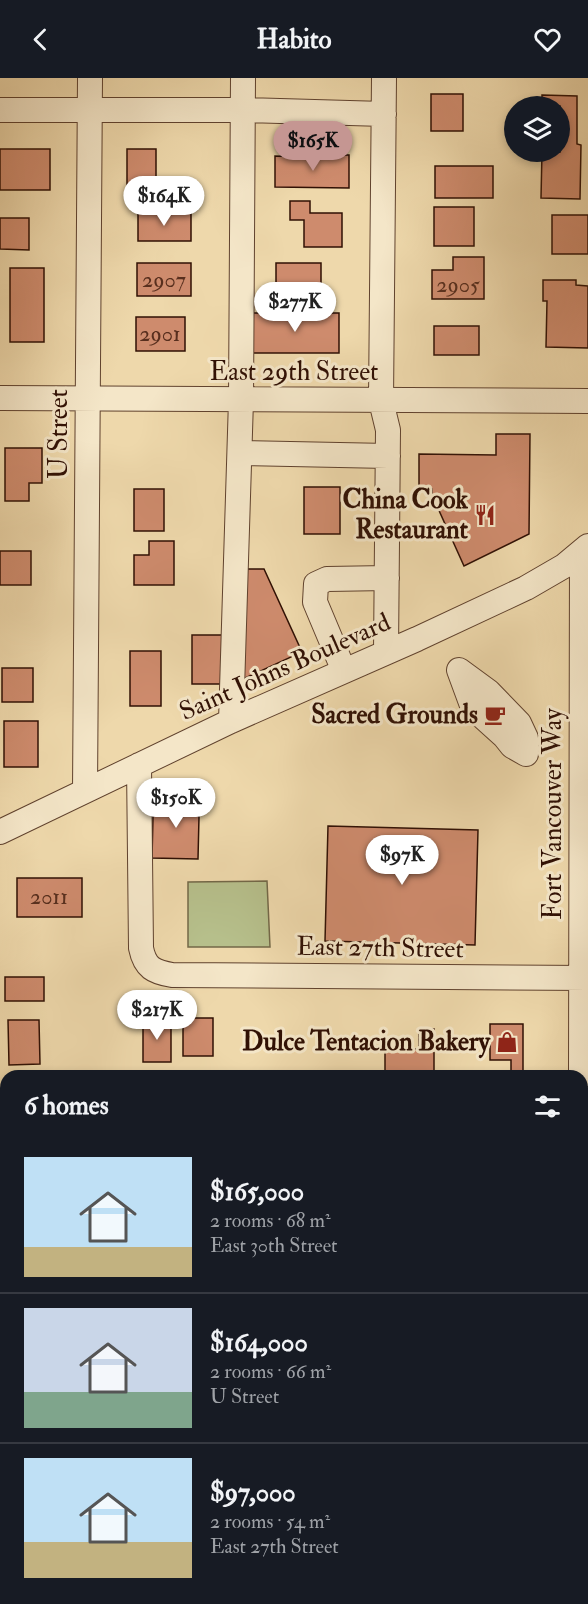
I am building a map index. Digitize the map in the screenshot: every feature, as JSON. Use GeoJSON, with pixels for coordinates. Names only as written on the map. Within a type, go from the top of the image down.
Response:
{"type":"FeatureCollection","features":[{"type":"Feature","properties":{"kind":"street","name":"U Street"},"geometry":{"type":"LineString","coordinates":[[85,791],[90,78]]}},
{"type":"Feature","properties":{"kind":"street"},"geometry":{"type":"LineString","coordinates":[[231,721],[241,400],[243,78]]}},
{"type":"Feature","properties":{"kind":"street"},"geometry":{"type":"LineString","coordinates":[[384,78],[381,401],[388,430],[386,652]]}},
{"type":"Feature","properties":{"kind":"street"},"geometry":{"type":"LineString","coordinates":[[0,110],[243,110],[384,114]]}},
{"type":"Feature","properties":{"kind":"street","name":"East 29th Street"},"geometry":{"type":"LineString","coordinates":[[0,398],[588,401]]}},
{"type":"Feature","properties":{"kind":"street"},"geometry":{"type":"LineString","coordinates":[[240,453],[388,456]]}},
{"type":"Feature","properties":{"kind":"street","name":"Saint Johns Boulevard"},"geometry":{"type":"LineString","coordinates":[[0,832],[231,721],[526,588],[564,566],[585,549]]}},
{"type":"Feature","properties":{"kind":"street","name":"Fort Vancouver Way"},"geometry":{"type":"LineString","coordinates":[[581,1070],[585,978],[585,549]]}},
{"type":"Feature","properties":{"kind":"street"},"geometry":{"type":"LineString","coordinates":[[344,671],[315,602],[316,584],[327,579],[387,578]]}},
{"type":"Feature","properties":{"kind":"street","name":"East 27th Street"},"geometry":{"type":"LineString","coordinates":[[139,765],[141,948],[148,966],[158,973],[172,975],[585,978]]}},
{"type":"Feature","properties":{"kind":"green space"},"geometry":{"type":"Polygon","coordinates":[[[267,881],[270,947],[188,947],[188,882],[267,881]]]}},
{"type":"Feature","properties":{"kind":"building"},"geometry":{"type":"Polygon","coordinates":[[[431,94],[463,94],[463,131],[431,131],[431,94]]]}},
{"type":"Feature","properties":{"kind":"building"},"geometry":{"type":"Polygon","coordinates":[[[542,95],[577,96],[577,144],[581,145],[580,199],[541,198],[542,162],[570,162],[570,96],[542,95]]]}},
{"type":"Feature","properties":{"kind":"building"},"geometry":{"type":"Polygon","coordinates":[[[0,149],[50,149],[50,190],[0,190],[0,149]]]}},
{"type":"Feature","properties":{"kind":"building"},"geometry":{"type":"Polygon","coordinates":[[[127,149],[156,149],[156,197],[127,197],[127,149]]]}},
{"type":"Feature","properties":{"kind":"building"},"geometry":{"type":"Polygon","coordinates":[[[302,155],[349,155],[349,188],[275,187],[275,156],[302,157],[302,155]]]}},
{"type":"Feature","properties":{"kind":"building"},"geometry":{"type":"Polygon","coordinates":[[[435,166],[493,166],[493,198],[435,198],[435,166]]]}},
{"type":"Feature","properties":{"kind":"building"},"geometry":{"type":"Polygon","coordinates":[[[290,201],[310,201],[310,213],[342,213],[342,247],[304,247],[304,220],[290,220],[290,201]]]}},
{"type":"Feature","properties":{"kind":"building"},"geometry":{"type":"Polygon","coordinates":[[[434,207],[474,207],[474,246],[434,246],[434,207]]]}},
{"type":"Feature","properties":{"kind":"building"},"geometry":{"type":"Polygon","coordinates":[[[138,213],[191,213],[191,241],[138,241],[138,213]]]}},
{"type":"Feature","properties":{"kind":"building"},"geometry":{"type":"Polygon","coordinates":[[[552,215],[588,215],[588,254],[552,254],[552,215]]]}},
{"type":"Feature","properties":{"kind":"building"},"geometry":{"type":"Polygon","coordinates":[[[0,218],[29,218],[29,250],[0,249],[0,218]]]}},
{"type":"Feature","properties":{"kind":"building"},"geometry":{"type":"Polygon","coordinates":[[[453,257],[484,257],[484,299],[432,299],[432,270],[453,270],[453,257]]]}},
{"type":"Feature","properties":{"kind":"building"},"geometry":{"type":"Polygon","coordinates":[[[137,263],[191,263],[191,296],[137,296],[137,263]]]}},
{"type":"Feature","properties":{"kind":"building"},"geometry":{"type":"Polygon","coordinates":[[[276,263],[321,263],[321,297],[276,297],[276,263]]]}},
{"type":"Feature","properties":{"kind":"building"},"geometry":{"type":"Polygon","coordinates":[[[10,268],[44,268],[44,342],[10,342],[10,268]]]}},
{"type":"Feature","properties":{"kind":"building"},"geometry":{"type":"Polygon","coordinates":[[[543,280],[576,280],[576,285],[588,286],[588,348],[546,347],[547,301],[543,301],[543,280]]]}},
{"type":"Feature","properties":{"kind":"building"},"geometry":{"type":"Polygon","coordinates":[[[252,313],[339,313],[339,353],[252,353],[252,313]]]}},
{"type":"Feature","properties":{"kind":"building"},"geometry":{"type":"Polygon","coordinates":[[[136,317],[185,317],[185,351],[136,351],[136,317]]]}},
{"type":"Feature","properties":{"kind":"building"},"geometry":{"type":"Polygon","coordinates":[[[434,326],[479,326],[479,355],[434,355],[434,326]]]}},
{"type":"Feature","properties":{"kind":"building","name":"China Cook Restaurant"},"geometry":{"type":"Polygon","coordinates":[[[496,434],[530,434],[529,534],[464,566],[432,495],[432,489],[419,489],[419,454],[496,455],[496,434]]]}},
{"type":"Feature","properties":{"kind":"building"},"geometry":{"type":"Polygon","coordinates":[[[5,448],[42,448],[42,483],[29,483],[29,501],[5,501],[5,448]]]}},
{"type":"Feature","properties":{"kind":"building"},"geometry":{"type":"Polygon","coordinates":[[[304,487],[340,487],[340,534],[304,534],[304,487]]]}},
{"type":"Feature","properties":{"kind":"building"},"geometry":{"type":"Polygon","coordinates":[[[134,489],[164,489],[164,531],[134,531],[134,489]]]}},
{"type":"Feature","properties":{"kind":"building"},"geometry":{"type":"Polygon","coordinates":[[[149,541],[174,541],[174,585],[134,585],[134,555],[149,555],[149,541]]]}},
{"type":"Feature","properties":{"kind":"building"},"geometry":{"type":"Polygon","coordinates":[[[0,551],[31,551],[31,585],[0,585],[0,551]]]}},
{"type":"Feature","properties":{"kind":"building"},"geometry":{"type":"Polygon","coordinates":[[[244,569],[264,569],[302,652],[243,679],[244,569]]]}},
{"type":"Feature","properties":{"kind":"building"},"geometry":{"type":"Polygon","coordinates":[[[192,635],[223,635],[223,684],[192,684],[192,635]]]}},
{"type":"Feature","properties":{"kind":"building"},"geometry":{"type":"Polygon","coordinates":[[[130,651],[161,651],[161,706],[130,706],[130,651]]]}},
{"type":"Feature","properties":{"kind":"building"},"geometry":{"type":"Polygon","coordinates":[[[2,668],[33,668],[33,702],[2,702],[2,668]]]}},
{"type":"Feature","properties":{"kind":"building"},"geometry":{"type":"Polygon","coordinates":[[[4,721],[38,721],[38,767],[4,767],[4,721]]]}},
{"type":"Feature","properties":{"kind":"building"},"geometry":{"type":"Polygon","coordinates":[[[181,788],[199,817],[198,859],[152,858],[153,816],[164,810],[159,799],[181,788]]]}},
{"type":"Feature","properties":{"kind":"building"},"geometry":{"type":"Polygon","coordinates":[[[328,826],[478,830],[475,945],[325,941],[328,826]]]}},
{"type":"Feature","properties":{"kind":"building"},"geometry":{"type":"Polygon","coordinates":[[[17,878],[82,878],[82,917],[17,917],[17,878]]]}},
{"type":"Feature","properties":{"kind":"building"},"geometry":{"type":"Polygon","coordinates":[[[5,977],[44,977],[44,1001],[5,1001],[5,977]]]}},
{"type":"Feature","properties":{"kind":"building"},"geometry":{"type":"Polygon","coordinates":[[[183,1018],[213,1018],[213,1056],[183,1056],[183,1018]]]}},
{"type":"Feature","properties":{"kind":"building"},"geometry":{"type":"Polygon","coordinates":[[[143,1019],[171,1019],[171,1062],[143,1062],[143,1019]]]}},
{"type":"Feature","properties":{"kind":"building"},"geometry":{"type":"Polygon","coordinates":[[[8,1020],[39,1020],[40,1064],[9,1065],[8,1020]]]}},
{"type":"Feature","properties":{"kind":"building","name":"Dulce Tentacion Bakery"},"geometry":{"type":"Polygon","coordinates":[[[490,1024],[523,1024],[523,1070],[511,1070],[511,1060],[490,1060],[490,1024]]]}},
{"type":"Feature","properties":{"kind":"building"},"geometry":{"type":"Polygon","coordinates":[[[419,1029],[434,1029],[434,1070],[385,1070],[385,1049],[419,1049],[419,1029]]]}},
{"type":"Feature","properties":{"kind":"place","name":"China Cook Restaurant"},"geometry":{"type":"Point","coordinates":[485,515]}},
{"type":"Feature","properties":{"kind":"place","name":"Sacred Grounds"},"geometry":{"type":"Point","coordinates":[495,715]}},
{"type":"Feature","properties":{"kind":"place","name":"Dulce Tentacion Bakery"},"geometry":{"type":"Point","coordinates":[507,1042]}}]}
